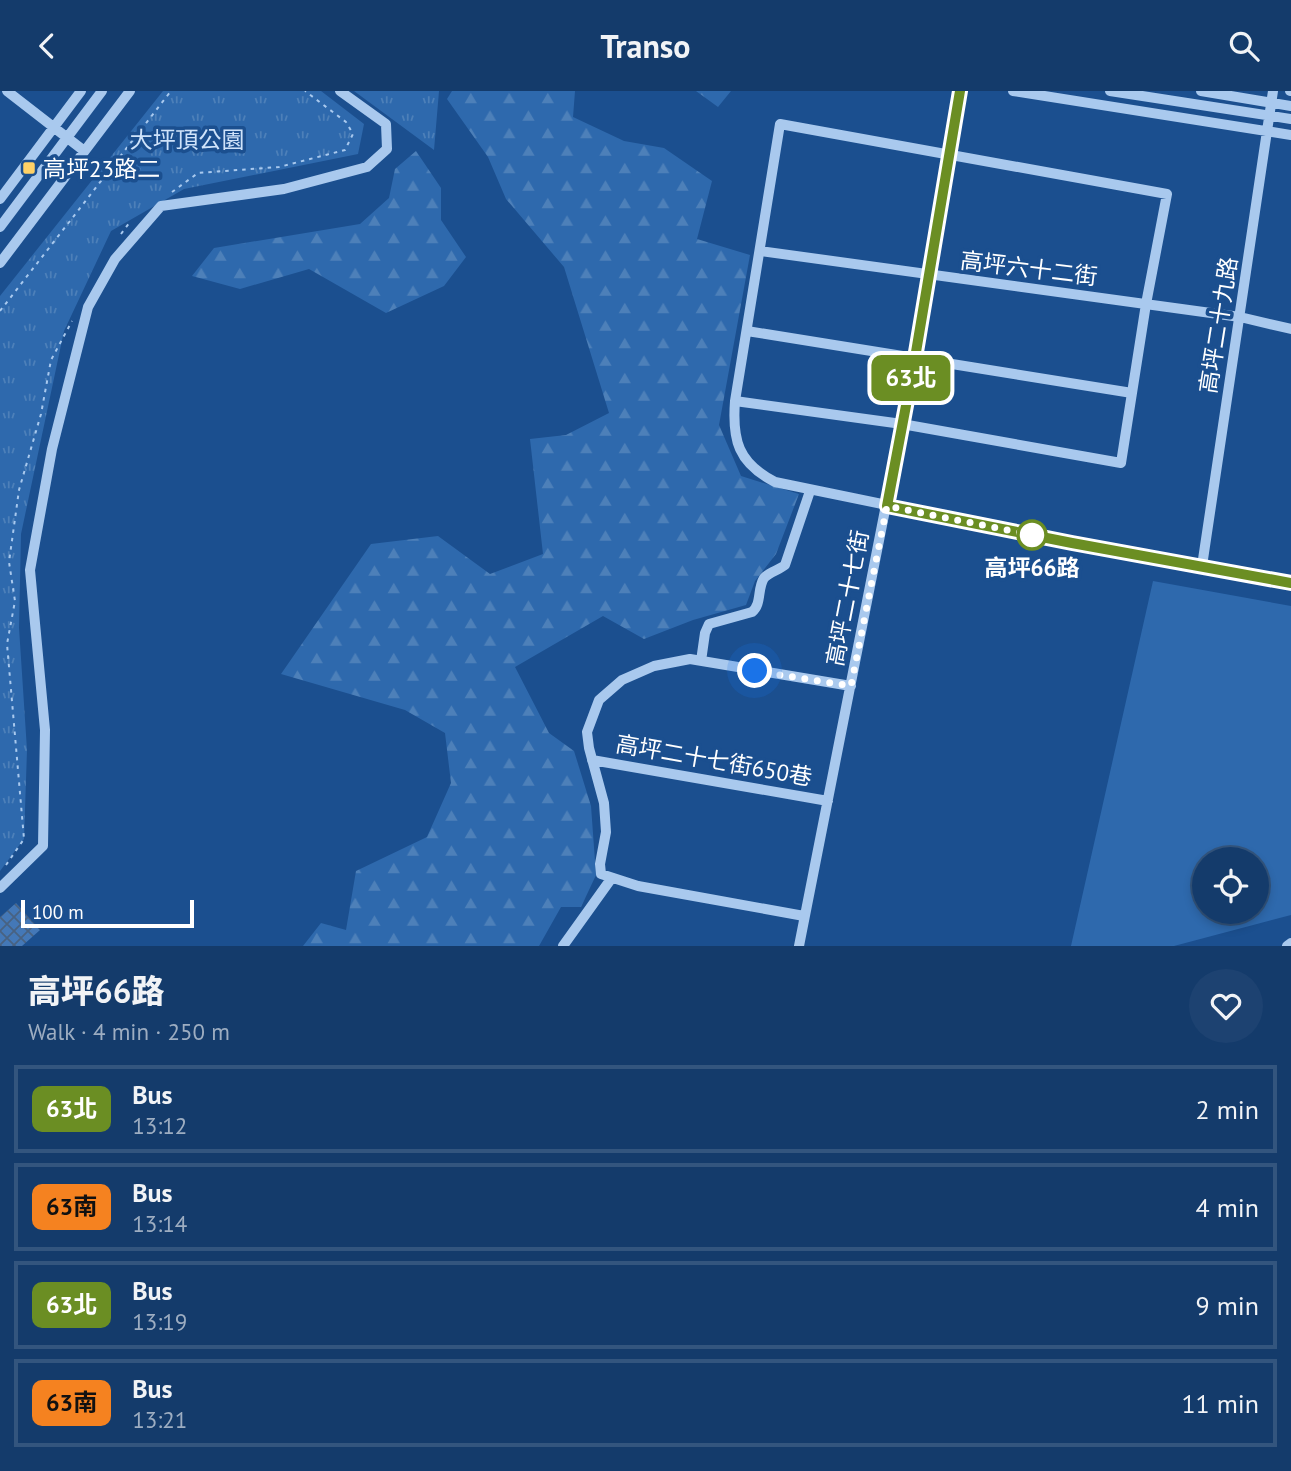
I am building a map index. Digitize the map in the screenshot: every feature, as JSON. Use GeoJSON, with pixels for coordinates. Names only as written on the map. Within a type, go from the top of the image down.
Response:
{"type":"FeatureCollection","features":[{"type":"Feature","properties":{"kind":"street"},"geometry":{"type":"LineString","coordinates":[[7,91],[83,150]]}},
{"type":"Feature","properties":{"kind":"street"},"geometry":{"type":"LineString","coordinates":[[0,199],[81,91]]}},
{"type":"Feature","properties":{"kind":"street"},"geometry":{"type":"LineString","coordinates":[[0,227],[102,91]]}},
{"type":"Feature","properties":{"kind":"street"},"geometry":{"type":"LineString","coordinates":[[0,263],[130,91]]}},
{"type":"Feature","properties":{"kind":"street"},"geometry":{"type":"LineString","coordinates":[[0,888],[43,846],[45,730],[30,570],[52,449],[88,307],[115,259],[161,206],[284,189],[367,167],[387,149],[386,124],[340,91]]}},
{"type":"Feature","properties":{"kind":"street","name":"高坪二十七街"},"geometry":{"type":"LineString","coordinates":[[799,946],[915,358],[960,91]]}},
{"type":"Feature","properties":{"kind":"street"},"geometry":{"type":"LineString","coordinates":[[1013,91],[1291,135]]}},
{"type":"Feature","properties":{"kind":"street"},"geometry":{"type":"LineString","coordinates":[[1110,91],[1291,120]]}},
{"type":"Feature","properties":{"kind":"street"},"geometry":{"type":"LineString","coordinates":[[1201,91],[1273,97],[1291,106]]}},
{"type":"Feature","properties":{"kind":"street","name":"高坪二十九路"},"geometry":{"type":"LineString","coordinates":[[1202,566],[1273,97]]}},
{"type":"Feature","properties":{"kind":"street"},"geometry":{"type":"LineString","coordinates":[[735,401],[902,424],[1121,463],[1146,304],[1167,194],[780,124],[735,401],[736,438],[742,456],[752,468],[775,482],[1072,543],[1291,583]]}},
{"type":"Feature","properties":{"kind":"street","name":"高坪六十二街"},"geometry":{"type":"LineString","coordinates":[[760,251],[1240,317],[1291,329]]}},
{"type":"Feature","properties":{"kind":"street"},"geometry":{"type":"LineString","coordinates":[[747,331],[1132,393]]}},
{"type":"Feature","properties":{"kind":"street"},"geometry":{"type":"LineString","coordinates":[[810,491],[785,565],[763,580],[757,609],[752,613],[709,624],[701,661],[851,686]]}},
{"type":"Feature","properties":{"kind":"street","name":"高坪二十七街650巷"},"geometry":{"type":"LineString","coordinates":[[611,879],[601,874],[600,864],[606,832],[604,803],[587,732],[600,700],[622,680],[654,666],[690,659],[701,661]]}},
{"type":"Feature","properties":{"kind":"street","name":"高坪二十七街650巷"},"geometry":{"type":"LineString","coordinates":[[592,760],[828,801]]}},
{"type":"Feature","properties":{"kind":"street"},"geometry":{"type":"LineString","coordinates":[[563,946],[611,879],[638,887],[804,916]]}},
{"type":"Feature","properties":{"kind":"path"},"geometry":{"type":"LineString","coordinates":[[0,311],[171,91]]}},
{"type":"Feature","properties":{"kind":"path"},"geometry":{"type":"LineString","coordinates":[[168,195],[198,173],[279,167],[345,150],[353,134],[346,122],[306,91]]}},
{"type":"Feature","properties":{"kind":"path"},"geometry":{"type":"LineString","coordinates":[[120,235],[137,217]]}},
{"type":"Feature","properties":{"kind":"path"},"geometry":{"type":"LineString","coordinates":[[6,866],[24,839],[7,644],[15,601],[9,562],[19,490],[41,414],[51,360],[73,318]]}},
{"type":"Feature","properties":{"kind":"green space","name":"大坪頂公園"},"geometry":{"type":"Polygon","coordinates":[[[163,91],[321,91],[364,124],[358,154],[184,189],[111,231],[64,331],[21,534],[19,628],[27,750],[24,839],[0,871],[0,296],[163,91]]]}},
{"type":"Feature","properties":{"kind":"green space"},"geometry":{"type":"Polygon","coordinates":[[[354,91],[439,91],[434,150],[354,91]]]}},
{"type":"Feature","properties":{"kind":"green space"},"geometry":{"type":"Polygon","coordinates":[[[452,91],[575,91],[573,117],[624,141],[664,148],[712,181],[697,239],[750,255],[719,425],[741,476],[799,494],[776,554],[755,581],[746,605],[693,620],[644,639],[603,616],[515,667],[549,733],[574,751],[591,806],[596,875],[581,907],[561,907],[539,946],[303,946],[321,923],[346,930],[356,871],[427,837],[451,783],[445,733],[405,710],[281,674],[371,544],[438,536],[490,574],[543,554],[530,439],[566,435],[609,413],[564,267],[506,199],[488,157],[447,99],[452,91]]]}},
{"type":"Feature","properties":{"kind":"green space"},"geometry":{"type":"Polygon","coordinates":[[[696,91],[731,91],[718,107],[696,91]]]}},
{"type":"Feature","properties":{"kind":"green space"},"geometry":{"type":"Polygon","coordinates":[[[416,151],[441,188],[441,220],[466,257],[444,286],[386,313],[309,269],[240,289],[192,276],[214,248],[360,224],[389,198],[395,169],[416,151]]]}},
{"type":"Feature","properties":{"kind":"green space"},"geometry":{"type":"Polygon","coordinates":[[[1153,581],[1291,606],[1291,915],[1269,921],[1269,847],[1192,847],[1192,924],[1257,924],[1174,946],[1071,946],[1153,581]]]}},
{"type":"Feature","properties":{"kind":"building"},"geometry":{"type":"Polygon","coordinates":[[[16,903],[40,930],[22,946],[0,946],[0,917],[16,903]]]}},
{"type":"Feature","properties":{"kind":"bus line","name":"63北"},"geometry":{"type":"LineString","coordinates":[[960,91],[887,506],[1291,583]]}},
{"type":"Feature","properties":{"kind":"place","name":"高坪23路二"},"geometry":{"type":"Point","coordinates":[29,168]}},
{"type":"Feature","properties":{"kind":"place","name":"高坪66路"},"geometry":{"type":"Point","coordinates":[1032,535]}},
{"type":"Feature","properties":{"kind":"route"},"geometry":{"type":"LineString","coordinates":[[755,671],[851,686],[887,506],[1032,535]]}}]}
